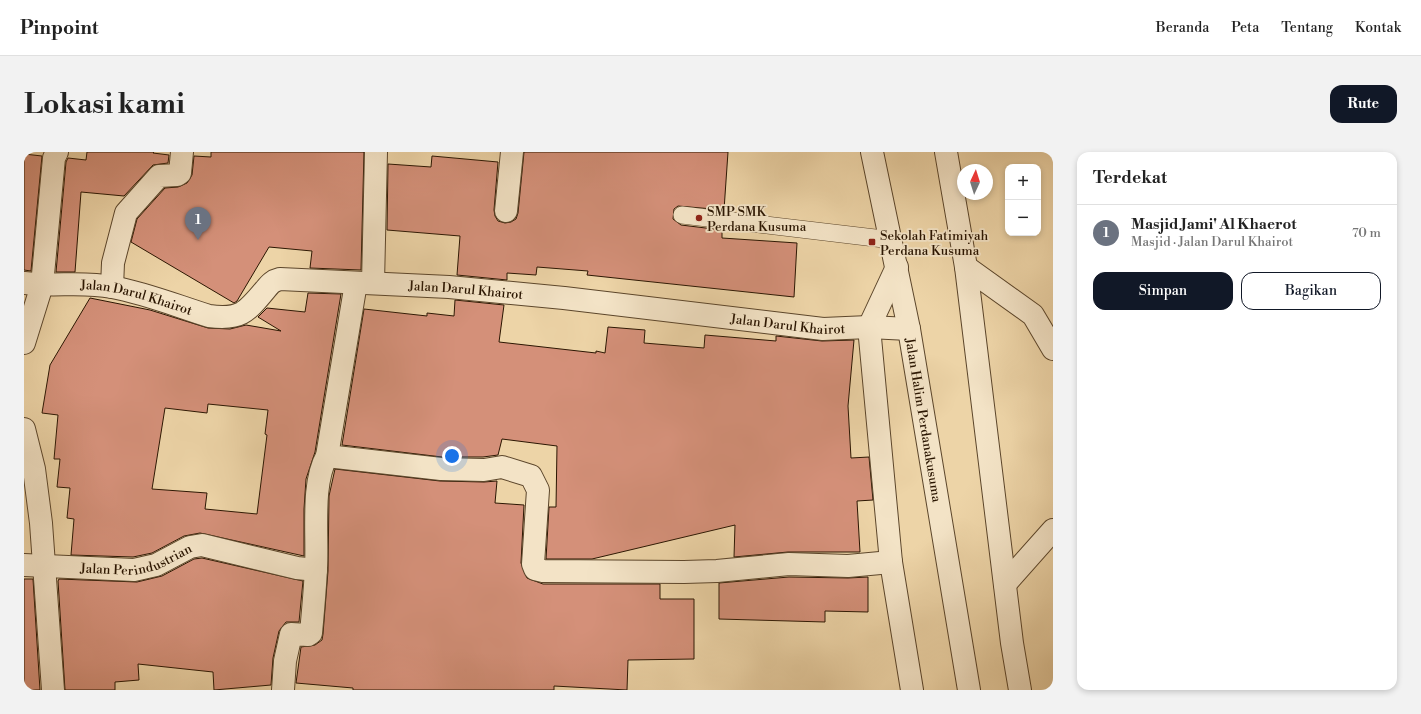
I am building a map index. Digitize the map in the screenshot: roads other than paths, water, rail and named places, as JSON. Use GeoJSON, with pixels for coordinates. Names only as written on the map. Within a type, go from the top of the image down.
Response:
{"type":"FeatureCollection","features":[{"type":"Feature","properties":{"kind":"street"},"geometry":{"type":"LineString","coordinates":[[24,343],[54,158],[57,152]]}},
{"type":"Feature","properties":{"kind":"street"},"geometry":{"type":"LineString","coordinates":[[112,287],[113,263],[126,213],[159,176],[177,175],[180,173],[182,152]]}},
{"type":"Feature","properties":{"kind":"street"},"geometry":{"type":"LineString","coordinates":[[283,690],[285,661],[291,634],[308,635],[311,633],[316,570],[317,487],[321,468],[328,456],[364,283],[376,152]]}},
{"type":"Feature","properties":{"kind":"street"},"geometry":{"type":"LineString","coordinates":[[506,211],[512,152]]}},
{"type":"Feature","properties":{"kind":"street","name":"Jalan Halim Perdanakusuma"},"geometry":{"type":"LineString","coordinates":[[872,152],[892,240],[909,329],[969,690]]}},
{"type":"Feature","properties":{"kind":"street"},"geometry":{"type":"LineString","coordinates":[[946,152],[966,267],[1005,584],[1020,690]]}},
{"type":"Feature","properties":{"kind":"street"},"geometry":{"type":"LineString","coordinates":[[897,267],[869,327],[891,562],[912,690]]}},
{"type":"Feature","properties":{"kind":"street"},"geometry":{"type":"LineString","coordinates":[[966,267],[1033,315],[1053,349]]}},
{"type":"Feature","properties":{"kind":"street","name":"Jalan Darul Khairot"},"geometry":{"type":"LineString","coordinates":[[33,284],[78,283],[112,287],[209,316],[225,318],[243,314],[274,281],[364,283],[556,297],[823,329],[869,327],[909,329]]}},
{"type":"Feature","properties":{"kind":"street"},"geometry":{"type":"LineString","coordinates":[[24,429],[34,469],[34,566],[53,690]]}},
{"type":"Feature","properties":{"kind":"street"},"geometry":{"type":"LineString","coordinates":[[328,456],[441,469],[484,470],[502,467],[531,476],[538,490],[532,564],[535,569],[543,571],[684,572],[717,571],[789,564],[848,566],[891,562]]}},
{"type":"Feature","properties":{"kind":"street"},"geometry":{"type":"LineString","coordinates":[[1005,584],[1053,530]]}},
{"type":"Feature","properties":{"kind":"street","name":"Jalan Perindustrian"},"geometry":{"type":"LineString","coordinates":[[34,566],[134,570],[147,568],[167,560],[190,547],[202,545],[297,568],[316,570]]}},
{"type":"Feature","properties":{"kind":"lane"},"geometry":{"type":"LineString","coordinates":[[682,215],[892,240]]}},
{"type":"Feature","properties":{"kind":"place","name":"SMP SMK Perdana Kusuma"},"geometry":{"type":"Point","coordinates":[699,218]}},
{"type":"Feature","properties":{"kind":"place","name":"Masjid Jami' Al Khaerot"},"geometry":{"type":"Point","coordinates":[198,240]}},
{"type":"Feature","properties":{"kind":"place","name":"Sekolah Fatimiyah Perdana Kusuma"},"geometry":{"type":"Point","coordinates":[872,242]}}]}
